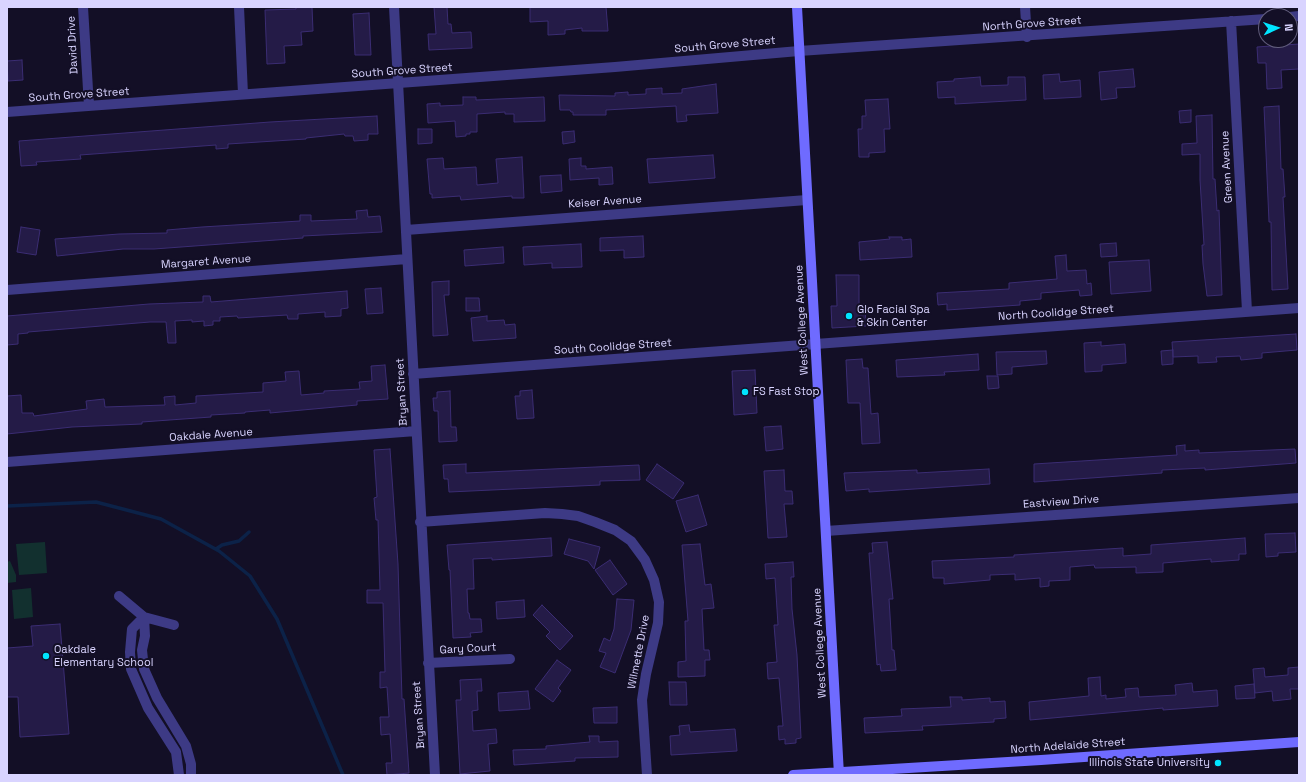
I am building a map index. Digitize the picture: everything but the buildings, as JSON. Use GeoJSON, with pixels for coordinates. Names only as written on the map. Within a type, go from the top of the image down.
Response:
{"type":"FeatureCollection","features":[{"type":"Feature","properties":{"kind":"main road","name":"West College Avenue"},"geometry":{"type":"LineString","coordinates":[[797,7],[839,774]]}},
{"type":"Feature","properties":{"kind":"main road","name":"North Adelaide Street"},"geometry":{"type":"LineString","coordinates":[[793,775],[839,774],[1299,742]]}},
{"type":"Feature","properties":{"kind":"street","name":"David Drive"},"geometry":{"type":"LineString","coordinates":[[83,7],[89,106]]}},
{"type":"Feature","properties":{"kind":"street"},"geometry":{"type":"LineString","coordinates":[[239,7],[243,94]]}},
{"type":"Feature","properties":{"kind":"street","name":"Bryan Street"},"geometry":{"type":"LineString","coordinates":[[394,7],[420,522],[435,775]]}},
{"type":"Feature","properties":{"kind":"street"},"geometry":{"type":"LineString","coordinates":[[1025,7],[1027,37]]}},
{"type":"Feature","properties":{"kind":"street","name":"North Grove Street"},"geometry":{"type":"LineString","coordinates":[[799,51],[1027,37],[1258,20]]}},
{"type":"Feature","properties":{"kind":"street","name":"Green Avenue"},"geometry":{"type":"LineString","coordinates":[[1231,22],[1247,311]]}},
{"type":"Feature","properties":{"kind":"street","name":"South Grove Street"},"geometry":{"type":"LineString","coordinates":[[7,112],[799,51]]}},
{"type":"Feature","properties":{"kind":"street","name":"Keiser Avenue"},"geometry":{"type":"LineString","coordinates":[[406,230],[807,200]]}},
{"type":"Feature","properties":{"kind":"street","name":"Margaret Avenue"},"geometry":{"type":"LineString","coordinates":[[7,290],[407,259]]}},
{"type":"Feature","properties":{"kind":"street","name":"North Coolidge Street"},"geometry":{"type":"LineString","coordinates":[[815,342],[1299,308]]}},
{"type":"Feature","properties":{"kind":"street","name":"South Coolidge Street"},"geometry":{"type":"LineString","coordinates":[[413,374],[633,358],[815,342]]}},
{"type":"Feature","properties":{"kind":"street","name":"Oakdale Avenue"},"geometry":{"type":"LineString","coordinates":[[7,462],[416,431]]}},
{"type":"Feature","properties":{"kind":"street","name":"Eastview Drive"},"geometry":{"type":"LineString","coordinates":[[826,531],[1299,498]]}},
{"type":"Feature","properties":{"kind":"street","name":"Wilmette Drive"},"geometry":{"type":"LineString","coordinates":[[420,522],[545,513],[562,514],[578,516],[595,522],[615,530],[631,541],[645,560],[654,580],[659,602],[658,623],[646,674],[642,700],[647,775]]}},
{"type":"Feature","properties":{"kind":"street"},"geometry":{"type":"LineString","coordinates":[[119,596],[144,617],[174,625]]}},
{"type":"Feature","properties":{"kind":"street"},"geometry":{"type":"LineString","coordinates":[[144,617],[145,636],[142,650],[144,669],[151,685],[186,746],[191,764],[191,775]]}},
{"type":"Feature","properties":{"kind":"street"},"geometry":{"type":"LineString","coordinates":[[144,617],[132,629],[130,652],[131,669],[148,708],[176,752],[179,775]]}},
{"type":"Feature","properties":{"kind":"street","name":"Gary Court"},"geometry":{"type":"LineString","coordinates":[[428,663],[510,659]]}},
{"type":"Feature","properties":{"kind":"street"},"geometry":{"type":"LineString","coordinates":[[140,690],[151,685]]}},
{"type":"Feature","properties":{"kind":"street"},"geometry":{"type":"LineString","coordinates":[[160,727],[171,721]]}},
{"type":"Feature","properties":{"kind":"green space"},"geometry":{"type":"Polygon","coordinates":[[[45,542],[47,573],[19,575],[16,544],[45,542]]]}},
{"type":"Feature","properties":{"kind":"green space"},"geometry":{"type":"Polygon","coordinates":[[[10,561],[16,575],[16,582],[7,583],[7,562],[10,561]]]}},
{"type":"Feature","properties":{"kind":"green space"},"geometry":{"type":"Polygon","coordinates":[[[31,588],[33,617],[14,619],[12,590],[31,588]]]}},
{"type":"Feature","properties":{"kind":"waterway"},"geometry":{"type":"LineString","coordinates":[[7,506],[96,502],[161,519],[219,551],[250,576],[277,619],[343,775]]}},
{"type":"Feature","properties":{"kind":"waterway"},"geometry":{"type":"LineString","coordinates":[[216,549],[222,545],[239,541],[249,532]]}},
{"type":"Feature","properties":{"kind":"place","name":"Glo Facial Spa & Skin Center"},"geometry":{"type":"Point","coordinates":[849,316]}},
{"type":"Feature","properties":{"kind":"place","name":"FS Fast Stop"},"geometry":{"type":"Point","coordinates":[745,392]}},
{"type":"Feature","properties":{"kind":"place","name":"Oakdale Elementary School"},"geometry":{"type":"Point","coordinates":[46,656]}},
{"type":"Feature","properties":{"kind":"place","name":"Illinois State University"},"geometry":{"type":"Point","coordinates":[1218,763]}}]}
